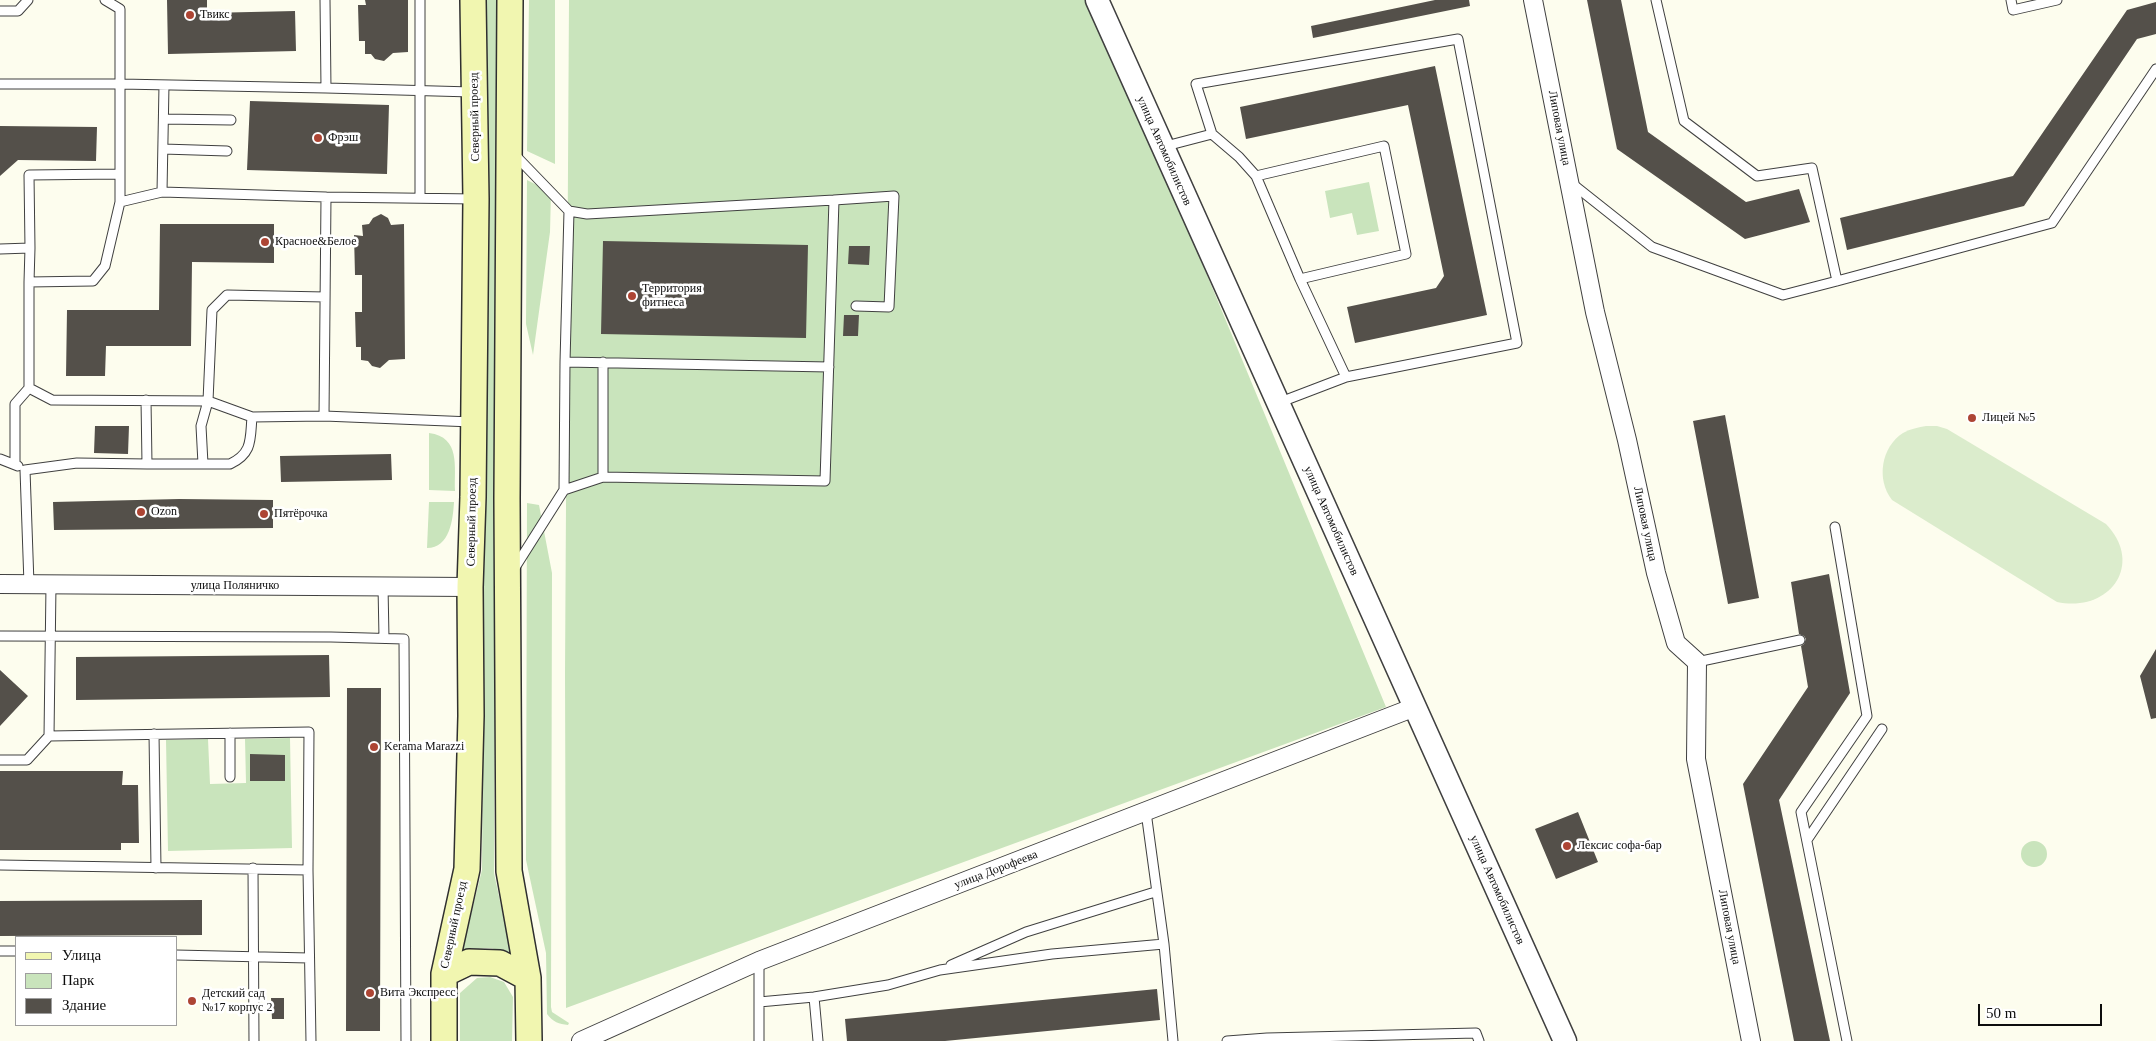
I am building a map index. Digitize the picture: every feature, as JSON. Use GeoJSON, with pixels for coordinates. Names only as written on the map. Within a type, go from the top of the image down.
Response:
{"type":"FeatureCollection","features":[{"type":"Feature","properties":{"kind":"main road","name":"Северный проезд"},"geometry":{"type":"LineString","coordinates":[[444,1041],[444,974],[467,869],[471,716],[470,587],[476,199],[473,0]]}},
{"type":"Feature","properties":{"kind":"main road"},"geometry":{"type":"LineString","coordinates":[[510,0],[509,871],[528,978],[529,1041]]}},
{"type":"Feature","properties":{"kind":"main road"},"geometry":{"type":"LineString","coordinates":[[444,974],[469,962],[500,963],[528,978]]}},
{"type":"Feature","properties":{"kind":"street","name":"улица Автомобилистов"},"geometry":{"type":"LineString","coordinates":[[1097,0],[1565,1041]]}},
{"type":"Feature","properties":{"kind":"street","name":"Липовая улица"},"geometry":{"type":"LineString","coordinates":[[1533,0],[1594,312],[1627,440],[1656,573],[1676,643],[1697,662],[1696,759],[1751,1041]]}},
{"type":"Feature","properties":{"kind":"street","name":"улица Поляничко"},"geometry":{"type":"LineString","coordinates":[[0,584],[470,587]]}},
{"type":"Feature","properties":{"kind":"street","name":"улица Дорофеева"},"geometry":{"type":"LineString","coordinates":[[580,1041],[598,1038],[759,961],[1415,707]]}},
{"type":"Feature","properties":{"kind":"lane"},"geometry":{"type":"LineString","coordinates":[[0,11],[18,11],[28,0]]}},
{"type":"Feature","properties":{"kind":"lane"},"geometry":{"type":"LineString","coordinates":[[29,282],[92,281],[106,266],[120,202],[120,9],[105,0]]}},
{"type":"Feature","properties":{"kind":"lane"},"geometry":{"type":"LineString","coordinates":[[325,0],[326,88]]}},
{"type":"Feature","properties":{"kind":"lane"},"geometry":{"type":"LineString","coordinates":[[420,0],[420,198]]}},
{"type":"Feature","properties":{"kind":"lane"},"geometry":{"type":"LineString","coordinates":[[1656,0],[1684,121],[1757,176],[1812,168],[1837,280]]}},
{"type":"Feature","properties":{"kind":"lane"},"geometry":{"type":"LineString","coordinates":[[2010,0],[2013,10],[2057,0]]}},
{"type":"Feature","properties":{"kind":"lane"},"geometry":{"type":"LineString","coordinates":[[1278,403],[1346,377],[1517,344],[1458,39],[1196,84],[1212,134],[1239,157],[1256,176],[1300,279],[1346,377]]}},
{"type":"Feature","properties":{"kind":"lane"},"geometry":{"type":"LineString","coordinates":[[1570,182],[1652,247],[1783,294],[2052,223],[2156,69]]}},
{"type":"Feature","properties":{"kind":"lane"},"geometry":{"type":"LineString","coordinates":[[0,84],[120,84],[474,92]]}},
{"type":"Feature","properties":{"kind":"lane"},"geometry":{"type":"LineString","coordinates":[[162,192],[164,85]]}},
{"type":"Feature","properties":{"kind":"lane"},"geometry":{"type":"LineString","coordinates":[[164,119],[231,120]]}},
{"type":"Feature","properties":{"kind":"lane"},"geometry":{"type":"LineString","coordinates":[[1162,147],[1212,134]]}},
{"type":"Feature","properties":{"kind":"lane"},"geometry":{"type":"LineString","coordinates":[[1256,176],[1384,146],[1406,254],[1300,279]]}},
{"type":"Feature","properties":{"kind":"lane"},"geometry":{"type":"LineString","coordinates":[[163,149],[227,151]]}},
{"type":"Feature","properties":{"kind":"lane"},"geometry":{"type":"LineString","coordinates":[[509,149],[570,211],[587,214],[894,196],[889,307],[856,306]]}},
{"type":"Feature","properties":{"kind":"lane"},"geometry":{"type":"LineString","coordinates":[[14,464],[15,404],[29,388],[29,176],[120,174]]}},
{"type":"Feature","properties":{"kind":"lane"},"geometry":{"type":"LineString","coordinates":[[120,202],[162,192],[476,199]]}},
{"type":"Feature","properties":{"kind":"lane"},"geometry":{"type":"LineString","coordinates":[[324,416],[326,197]]}},
{"type":"Feature","properties":{"kind":"lane"},"geometry":{"type":"LineString","coordinates":[[564,490],[603,477],[824,481],[834,200]]}},
{"type":"Feature","properties":{"kind":"lane"},"geometry":{"type":"LineString","coordinates":[[508,579],[564,490],[565,362],[570,211]]}},
{"type":"Feature","properties":{"kind":"lane"},"geometry":{"type":"LineString","coordinates":[[0,249],[30,248]]}},
{"type":"Feature","properties":{"kind":"lane"},"geometry":{"type":"LineString","coordinates":[[203,464],[201,426],[208,400],[212,310],[227,295],[325,297]]}},
{"type":"Feature","properties":{"kind":"lane"},"geometry":{"type":"LineString","coordinates":[[565,362],[829,367]]}},
{"type":"Feature","properties":{"kind":"lane"},"geometry":{"type":"LineString","coordinates":[[603,362],[603,477]]}},
{"type":"Feature","properties":{"kind":"lane"},"geometry":{"type":"LineString","coordinates":[[29,388],[52,400],[208,400],[252,417],[324,416],[473,422]]}},
{"type":"Feature","properties":{"kind":"lane"},"geometry":{"type":"LineString","coordinates":[[146,400],[147,464]]}},
{"type":"Feature","properties":{"kind":"lane"},"geometry":{"type":"LineString","coordinates":[[0,459],[25,470],[77,463],[230,464],[241,458],[250,446],[252,417]]}},
{"type":"Feature","properties":{"kind":"lane"},"geometry":{"type":"LineString","coordinates":[[25,470],[29,584]]}},
{"type":"Feature","properties":{"kind":"lane"},"geometry":{"type":"LineString","coordinates":[[1835,527],[1867,716],[1800,812],[1847,1041]]}},
{"type":"Feature","properties":{"kind":"lane"},"geometry":{"type":"LineString","coordinates":[[0,760],[27,760],[49,736],[51,585]]}},
{"type":"Feature","properties":{"kind":"lane"},"geometry":{"type":"LineString","coordinates":[[383,586],[384,638]]}},
{"type":"Feature","properties":{"kind":"lane"},"geometry":{"type":"LineString","coordinates":[[1841,632],[1851,630]]}},
{"type":"Feature","properties":{"kind":"lane"},"geometry":{"type":"LineString","coordinates":[[0,636],[404,639],[406,1041]]}},
{"type":"Feature","properties":{"kind":"lane"},"geometry":{"type":"LineString","coordinates":[[1697,662],[1800,640]]}},
{"type":"Feature","properties":{"kind":"lane"},"geometry":{"type":"LineString","coordinates":[[1807,840],[1882,729]]}},
{"type":"Feature","properties":{"kind":"lane"},"geometry":{"type":"LineString","coordinates":[[49,736],[309,732],[308,870],[311,1041]]}},
{"type":"Feature","properties":{"kind":"lane"},"geometry":{"type":"LineString","coordinates":[[230,733],[230,777]]}},
{"type":"Feature","properties":{"kind":"lane"},"geometry":{"type":"LineString","coordinates":[[154,734],[156,868]]}},
{"type":"Feature","properties":{"kind":"lane"},"geometry":{"type":"LineString","coordinates":[[1146,812],[1164,944],[1174,1041]]}},
{"type":"Feature","properties":{"kind":"lane"},"geometry":{"type":"LineString","coordinates":[[0,865],[308,870]]}},
{"type":"Feature","properties":{"kind":"lane"},"geometry":{"type":"LineString","coordinates":[[253,868],[254,1041]]}},
{"type":"Feature","properties":{"kind":"lane"},"geometry":{"type":"LineString","coordinates":[[940,970],[1026,932],[1156,892]]}},
{"type":"Feature","properties":{"kind":"lane"},"geometry":{"type":"LineString","coordinates":[[759,1002],[814,998],[888,984],[940,970],[1052,954],[1164,944]]}},
{"type":"Feature","properties":{"kind":"lane"},"geometry":{"type":"LineString","coordinates":[[0,951],[15,952]]}},
{"type":"Feature","properties":{"kind":"lane"},"geometry":{"type":"LineString","coordinates":[[178,955],[310,958]]}},
{"type":"Feature","properties":{"kind":"lane"},"geometry":{"type":"LineString","coordinates":[[759,961],[759,1041]]}},
{"type":"Feature","properties":{"kind":"lane"},"geometry":{"type":"LineString","coordinates":[[814,998],[818,1041]]}},
{"type":"Feature","properties":{"kind":"lane"},"geometry":{"type":"LineString","coordinates":[[1227,1041],[1476,1033],[1479,1041]]}},
{"type":"Feature","properties":{"kind":"green space"},"geometry":{"type":"Polygon","coordinates":[[[487,0],[498,0],[494,873],[511,953],[486,948],[461,955],[482,870],[487,0]]]}},
{"type":"Feature","properties":{"kind":"green space"},"geometry":{"type":"Polygon","coordinates":[[[529,0],[555,0],[555,164],[527,151],[529,0]]]}},
{"type":"Feature","properties":{"kind":"green space"},"geometry":{"type":"Polygon","coordinates":[[[569,0],[1087,0],[1195,246],[1386,707],[566,1008],[565,673],[569,0]]]}},
{"type":"Feature","properties":{"kind":"green space"},"geometry":{"type":"Polygon","coordinates":[[[527,180],[551,192],[550,232],[533,355],[526,324],[527,180]]]}},
{"type":"Feature","properties":{"kind":"green space"},"geometry":{"type":"Polygon","coordinates":[[[1369,182],[1379,231],[1357,235],[1352,213],[1330,218],[1325,191],[1369,182]]]}},
{"type":"Feature","properties":{"kind":"green space"},"geometry":{"type":"Polygon","coordinates":[[[1937,426],[1947,429],[2106,524],[2117,540],[2122,555],[2121,570],[2116,582],[2106,593],[2092,600],[2076,603],[2057,602],[1892,500],[1884,483],[1883,464],[1886,455],[1896,439],[1903,433],[1914,428],[1937,426]]]}},
{"type":"Feature","properties":{"kind":"green space"},"geometry":{"type":"Polygon","coordinates":[[[429,433],[446,440],[451,447],[455,463],[455,491],[429,490],[429,433]]]}},
{"type":"Feature","properties":{"kind":"green space"},"geometry":{"type":"Polygon","coordinates":[[[429,502],[454,502],[451,524],[445,538],[435,547],[427,548],[429,502]]]}},
{"type":"Feature","properties":{"kind":"green space"},"geometry":{"type":"Polygon","coordinates":[[[527,503],[539,505],[552,573],[551,1007],[552,1012],[569,1023],[568,1025],[556,1022],[547,1014],[546,953],[526,860],[527,503]]]}},
{"type":"Feature","properties":{"kind":"green space"},"geometry":{"type":"Polygon","coordinates":[[[290,738],[292,848],[168,851],[166,740],[208,739],[210,784],[246,783],[245,739],[290,738]]]}},
{"type":"Feature","properties":{"kind":"green space"},"geometry":{"type":"Polygon","coordinates":[[[2034,841],[2043,845],[2047,854],[2043,863],[2034,867],[2025,863],[2021,854],[2025,845],[2034,841]]]}},
{"type":"Feature","properties":{"kind":"green space"},"geometry":{"type":"Polygon","coordinates":[[[490,977],[504,982],[513,997],[512,1041],[460,1041],[460,993],[477,978],[490,977]]]}},
{"type":"Feature","properties":{"kind":"building"},"geometry":{"type":"Polygon","coordinates":[[[167,0],[207,0],[207,13],[295,11],[296,51],[168,54],[167,0]]]}},
{"type":"Feature","properties":{"kind":"building"},"geometry":{"type":"Polygon","coordinates":[[[365,0],[408,0],[408,52],[393,53],[384,61],[375,59],[371,54],[365,54],[365,41],[359,41],[358,5],[366,5],[365,0]]]}},
{"type":"Feature","properties":{"kind":"building"},"geometry":{"type":"Polygon","coordinates":[[[1435,0],[1469,0],[1470,6],[1313,38],[1311,26],[1435,0]]]}},
{"type":"Feature","properties":{"kind":"building"},"geometry":{"type":"Polygon","coordinates":[[[1587,0],[1621,0],[1648,132],[1746,202],[1799,189],[1810,222],[1745,239],[1617,149],[1587,0]]]}},
{"type":"Feature","properties":{"kind":"building"},"geometry":{"type":"Polygon","coordinates":[[[2156,2],[2156,34],[2137,39],[2024,206],[1847,250],[1840,218],[2013,176],[2127,10],[2156,2]]]}},
{"type":"Feature","properties":{"kind":"building"},"geometry":{"type":"Polygon","coordinates":[[[1435,66],[1487,315],[1355,343],[1347,307],[1436,288],[1444,276],[1408,105],[1246,139],[1240,107],[1435,66]]]}},
{"type":"Feature","properties":{"kind":"building","name":"Фрэш"},"geometry":{"type":"Polygon","coordinates":[[[250,101],[389,105],[387,174],[247,170],[250,101]]]}},
{"type":"Feature","properties":{"kind":"building"},"geometry":{"type":"Polygon","coordinates":[[[0,126],[97,127],[96,161],[18,160],[0,176],[0,126]]]}},
{"type":"Feature","properties":{"kind":"building"},"geometry":{"type":"Polygon","coordinates":[[[381,214],[388,218],[391,225],[404,224],[405,359],[389,360],[380,368],[372,366],[368,361],[361,360],[361,347],[356,347],[355,312],[362,312],[362,275],[355,275],[354,235],[363,236],[362,225],[369,224],[373,218],[381,214]]]}},
{"type":"Feature","properties":{"kind":"building"},"geometry":{"type":"Polygon","coordinates":[[[160,224],[274,224],[274,263],[192,262],[191,346],[106,346],[105,376],[66,376],[67,310],[159,310],[160,224]]]}},
{"type":"Feature","properties":{"kind":"building"},"geometry":{"type":"Polygon","coordinates":[[[603,241],[808,245],[806,338],[601,334],[603,241]]]}},
{"type":"Feature","properties":{"kind":"building"},"geometry":{"type":"Polygon","coordinates":[[[849,246],[870,246],[869,265],[848,264],[849,246]]]}},
{"type":"Feature","properties":{"kind":"building"},"geometry":{"type":"Polygon","coordinates":[[[844,315],[859,315],[858,336],[843,336],[844,315]]]}},
{"type":"Feature","properties":{"kind":"building"},"geometry":{"type":"Polygon","coordinates":[[[1725,415],[1759,598],[1728,604],[1693,421],[1725,415]]]}},
{"type":"Feature","properties":{"kind":"building"},"geometry":{"type":"Polygon","coordinates":[[[95,426],[129,426],[128,454],[94,453],[95,426]]]}},
{"type":"Feature","properties":{"kind":"building"},"geometry":{"type":"Polygon","coordinates":[[[391,454],[392,480],[281,482],[280,456],[391,454]]]}},
{"type":"Feature","properties":{"kind":"building"},"geometry":{"type":"Polygon","coordinates":[[[179,499],[273,500],[273,528],[54,530],[53,502],[179,499]]]}},
{"type":"Feature","properties":{"kind":"building"},"geometry":{"type":"Polygon","coordinates":[[[1829,574],[1850,693],[1779,800],[1830,1041],[1794,1041],[1743,784],[1808,687],[1801,646],[1806,639],[1799,634],[1791,582],[1829,574]]]}},
{"type":"Feature","properties":{"kind":"building"},"geometry":{"type":"Polygon","coordinates":[[[2156,649],[2156,718],[2151,719],[2140,676],[2156,649]]]}},
{"type":"Feature","properties":{"kind":"building"},"geometry":{"type":"Polygon","coordinates":[[[329,655],[330,697],[76,700],[76,657],[329,655]]]}},
{"type":"Feature","properties":{"kind":"building"},"geometry":{"type":"Polygon","coordinates":[[[0,670],[28,696],[0,726],[0,670]]]}},
{"type":"Feature","properties":{"kind":"building"},"geometry":{"type":"Polygon","coordinates":[[[347,688],[381,688],[380,1031],[346,1031],[347,688]]]}},
{"type":"Feature","properties":{"kind":"building"},"geometry":{"type":"Polygon","coordinates":[[[250,754],[285,755],[285,781],[250,781],[250,754]]]}},
{"type":"Feature","properties":{"kind":"building"},"geometry":{"type":"Polygon","coordinates":[[[0,771],[123,771],[122,785],[138,785],[139,843],[121,843],[121,850],[0,850],[0,771]]]}},
{"type":"Feature","properties":{"kind":"building","name":"Лексис софа-бар"},"geometry":{"type":"Polygon","coordinates":[[[1578,812],[1598,862],[1556,879],[1535,829],[1578,812]]]}},
{"type":"Feature","properties":{"kind":"building"},"geometry":{"type":"Polygon","coordinates":[[[202,900],[202,935],[0,936],[0,901],[202,900]]]}},
{"type":"Feature","properties":{"kind":"building"},"geometry":{"type":"Polygon","coordinates":[[[1157,989],[1160,1020],[945,1041],[847,1041],[845,1019],[1157,989]]]}},
{"type":"Feature","properties":{"kind":"building"},"geometry":{"type":"Polygon","coordinates":[[[271,998],[284,998],[284,1019],[272,1019],[271,998]]]}},
{"type":"Feature","properties":{"kind":"place","name":"Твикс"},"geometry":{"type":"Point","coordinates":[190,15]}},
{"type":"Feature","properties":{"kind":"place","name":"Фрэш"},"geometry":{"type":"Point","coordinates":[318,138]}},
{"type":"Feature","properties":{"kind":"place","name":"Красное&Белое"},"geometry":{"type":"Point","coordinates":[265,242]}},
{"type":"Feature","properties":{"kind":"place","name":"Территория фитнеса"},"geometry":{"type":"Point","coordinates":[632,296]}},
{"type":"Feature","properties":{"kind":"place","name":"Лицей №5"},"geometry":{"type":"Point","coordinates":[1972,418]}},
{"type":"Feature","properties":{"kind":"place","name":"Ozon"},"geometry":{"type":"Point","coordinates":[141,512]}},
{"type":"Feature","properties":{"kind":"place","name":"Пятёрочка"},"geometry":{"type":"Point","coordinates":[264,514]}},
{"type":"Feature","properties":{"kind":"place","name":"Kerama Marazzi"},"geometry":{"type":"Point","coordinates":[374,747]}},
{"type":"Feature","properties":{"kind":"place","name":"Лексис софа-бар"},"geometry":{"type":"Point","coordinates":[1567,846]}},
{"type":"Feature","properties":{"kind":"place","name":"Вита Экспресс"},"geometry":{"type":"Point","coordinates":[370,993]}},
{"type":"Feature","properties":{"kind":"place","name":"Детский сад №17 корпус 2"},"geometry":{"type":"Point","coordinates":[192,1001]}}]}
